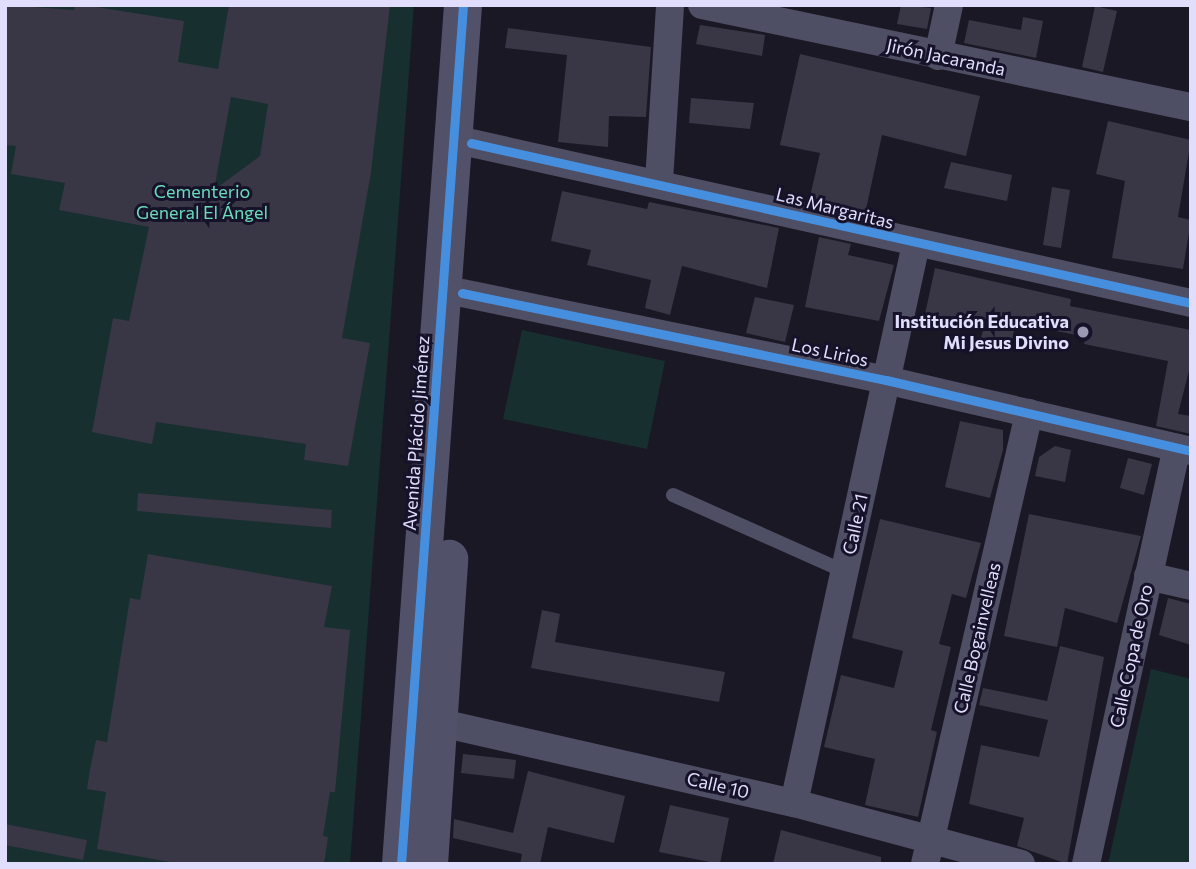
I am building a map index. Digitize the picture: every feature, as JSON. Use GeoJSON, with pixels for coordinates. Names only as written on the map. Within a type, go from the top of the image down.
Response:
{"type":"FeatureCollection","features":[{"type":"Feature","properties":{"kind":"street","name":"Avenida Plácido Jiménez"},"geometry":{"type":"LineString","coordinates":[[429,864],[426,719],[463,5]]}},
{"type":"Feature","properties":{"kind":"street","name":"Avenida Plácido Jiménez"},"geometry":{"type":"LineString","coordinates":[[401,864],[426,719],[462,293],[482,5]]}},
{"type":"Feature","properties":{"kind":"street"},"geometry":{"type":"LineString","coordinates":[[659,181],[670,5]]}},
{"type":"Feature","properties":{"kind":"street","name":"Jirón Jacaranda"},"geometry":{"type":"LineString","coordinates":[[702,5],[810,16],[938,56],[1191,107]]}},
{"type":"Feature","properties":{"kind":"street"},"geometry":{"type":"LineString","coordinates":[[938,56],[949,5]]}},
{"type":"Feature","properties":{"kind":"street","name":"Las Margaritas"},"geometry":{"type":"LineString","coordinates":[[471,144],[659,181],[916,244],[1191,303]]}},
{"type":"Feature","properties":{"kind":"street","name":"Calle 21"},"geometry":{"type":"LineString","coordinates":[[794,803],[916,244]]}},
{"type":"Feature","properties":{"kind":"street","name":"Los Lirios"},"geometry":{"type":"LineString","coordinates":[[462,293],[886,380],[1184,449]]}},
{"type":"Feature","properties":{"kind":"street","name":"Calle Bogainvelleas"},"geometry":{"type":"LineString","coordinates":[[928,853],[1030,413]]}},
{"type":"Feature","properties":{"kind":"street","name":"Calle Copa de Oro"},"geometry":{"type":"LineString","coordinates":[[1086,864],[1148,576],[1184,449]]}},
{"type":"Feature","properties":{"kind":"street"},"geometry":{"type":"LineString","coordinates":[[1148,576],[1191,586]]}},
{"type":"Feature","properties":{"kind":"street","name":"Calle 10"},"geometry":{"type":"LineString","coordinates":[[426,719],[794,803],[928,853],[1021,864]]}},
{"type":"Feature","properties":{"kind":"lane"},"geometry":{"type":"LineString","coordinates":[[673,495],[844,571]]}},
{"type":"Feature","properties":{"kind":"green space","name":"Cementerio General El Ángel"},"geometry":{"type":"Polygon","coordinates":[[[5,5],[414,5],[350,864],[5,864],[5,5]]]}},
{"type":"Feature","properties":{"kind":"green space"},"geometry":{"type":"Polygon","coordinates":[[[522,330],[665,361],[647,449],[503,419],[522,330]]]}},
{"type":"Feature","properties":{"kind":"green space"},"geometry":{"type":"Polygon","coordinates":[[[1151,669],[1191,679],[1191,864],[1108,864],[1151,669]]]}},
{"type":"Feature","properties":{"kind":"building"},"geometry":{"type":"Polygon","coordinates":[[[5,5],[74,10],[75,5],[84,5],[184,21],[178,62],[218,69],[229,5],[390,5],[371,172],[342,338],[370,343],[348,466],[304,460],[306,444],[156,422],[152,444],[92,432],[113,318],[129,321],[149,227],[59,210],[65,183],[11,174],[16,146],[5,145],[5,5]],[[231,97],[214,190],[260,156],[268,104],[231,97]]]}},
{"type":"Feature","properties":{"kind":"building"},"geometry":{"type":"Polygon","coordinates":[[[901,5],[931,8],[927,29],[897,24],[901,5]]]}},
{"type":"Feature","properties":{"kind":"building"},"geometry":{"type":"Polygon","coordinates":[[[1095,6],[1117,11],[1103,72],[1082,67],[1095,6]]]}},
{"type":"Feature","properties":{"kind":"building"},"geometry":{"type":"Polygon","coordinates":[[[1023,17],[1043,21],[1036,58],[964,43],[969,20],[1021,30],[1023,17]]]}},
{"type":"Feature","properties":{"kind":"building"},"geometry":{"type":"Polygon","coordinates":[[[700,25],[765,35],[762,56],[696,44],[700,25]]]}},
{"type":"Feature","properties":{"kind":"building"},"geometry":{"type":"Polygon","coordinates":[[[508,28],[651,47],[646,117],[609,116],[608,147],[558,142],[567,55],[505,48],[508,28]]]}},
{"type":"Feature","properties":{"kind":"building"},"geometry":{"type":"Polygon","coordinates":[[[800,54],[980,96],[966,156],[882,135],[865,214],[809,201],[820,153],[780,145],[800,54]]]}},
{"type":"Feature","properties":{"kind":"building"},"geometry":{"type":"Polygon","coordinates":[[[691,98],[754,103],[750,129],[689,123],[691,98]]]}},
{"type":"Feature","properties":{"kind":"building"},"geometry":{"type":"Polygon","coordinates":[[[1108,121],[1191,140],[1178,217],[1191,220],[1183,269],[1112,258],[1125,181],[1096,174],[1108,121]]]}},
{"type":"Feature","properties":{"kind":"building"},"geometry":{"type":"Polygon","coordinates":[[[951,162],[1012,175],[1007,201],[944,188],[951,162]]]}},
{"type":"Feature","properties":{"kind":"building"},"geometry":{"type":"Polygon","coordinates":[[[1052,187],[1070,190],[1061,248],[1043,245],[1052,187]]]}},
{"type":"Feature","properties":{"kind":"building"},"geometry":{"type":"Polygon","coordinates":[[[562,191],[647,209],[649,202],[779,228],[767,288],[682,266],[670,315],[645,308],[651,280],[587,265],[591,250],[551,241],[562,191]]]}},
{"type":"Feature","properties":{"kind":"building"},"geometry":{"type":"Polygon","coordinates":[[[819,237],[851,244],[848,255],[894,265],[879,321],[805,307],[819,237]]]}},
{"type":"Feature","properties":{"kind":"building"},"geometry":{"type":"Polygon","coordinates":[[[935,268],[1071,299],[1070,306],[1191,330],[1191,363],[1178,414],[1191,416],[1191,434],[1156,426],[1168,361],[1084,344],[1086,337],[1016,323],[1010,349],[980,341],[984,327],[925,314],[935,268]]]}},
{"type":"Feature","properties":{"kind":"building"},"geometry":{"type":"Polygon","coordinates":[[[755,297],[794,305],[785,342],[746,333],[755,297]]]}},
{"type":"Feature","properties":{"kind":"building"},"geometry":{"type":"Polygon","coordinates":[[[960,421],[1003,430],[1003,450],[990,498],[945,487],[960,421]]]}},
{"type":"Feature","properties":{"kind":"building"},"geometry":{"type":"Polygon","coordinates":[[[1055,446],[1071,450],[1065,482],[1035,476],[1039,457],[1055,446]]]}},
{"type":"Feature","properties":{"kind":"building"},"geometry":{"type":"Polygon","coordinates":[[[1128,458],[1152,464],[1144,495],[1120,488],[1128,458]]]}},
{"type":"Feature","properties":{"kind":"building"},"geometry":{"type":"Polygon","coordinates":[[[138,493],[332,510],[331,528],[137,511],[138,493]]]}},
{"type":"Feature","properties":{"kind":"building"},"geometry":{"type":"Polygon","coordinates":[[[1029,514],[1141,536],[1117,623],[1065,608],[1057,647],[1004,636],[1029,514]]]}},
{"type":"Feature","properties":{"kind":"building"},"geometry":{"type":"Polygon","coordinates":[[[880,519],[981,543],[966,598],[952,594],[939,644],[951,647],[931,730],[937,732],[918,817],[865,805],[875,759],[824,747],[841,675],[894,688],[903,651],[852,638],[880,519]]]}},
{"type":"Feature","properties":{"kind":"building"},"geometry":{"type":"Polygon","coordinates":[[[148,554],[332,586],[324,627],[350,630],[335,792],[330,792],[323,836],[328,837],[324,864],[181,864],[97,849],[106,792],[87,789],[90,769],[96,740],[107,742],[130,598],[140,600],[148,554]]]}},
{"type":"Feature","properties":{"kind":"building"},"geometry":{"type":"Polygon","coordinates":[[[1168,598],[1191,604],[1191,645],[1159,635],[1168,598]]]}},
{"type":"Feature","properties":{"kind":"building"},"geometry":{"type":"Polygon","coordinates":[[[542,610],[560,614],[555,642],[725,672],[719,702],[531,668],[542,610]]]}},
{"type":"Feature","properties":{"kind":"building"},"geometry":{"type":"Polygon","coordinates":[[[1060,646],[1104,657],[1067,864],[1017,846],[1024,818],[969,804],[981,745],[1039,757],[1048,720],[979,705],[983,688],[1047,701],[1060,646]]]}},
{"type":"Feature","properties":{"kind":"building"},"geometry":{"type":"Polygon","coordinates":[[[463,754],[516,760],[514,779],[461,773],[463,754]]]}},
{"type":"Feature","properties":{"kind":"building"},"geometry":{"type":"Polygon","coordinates":[[[528,771],[625,796],[614,843],[548,827],[540,864],[520,864],[522,854],[453,838],[454,819],[513,833],[528,771]]]}},
{"type":"Feature","properties":{"kind":"building"},"geometry":{"type":"Polygon","coordinates":[[[670,805],[729,818],[720,864],[659,852],[670,805]]]}},
{"type":"Feature","properties":{"kind":"building"},"geometry":{"type":"Polygon","coordinates":[[[5,824],[87,840],[83,860],[5,845],[5,824]]]}},
{"type":"Feature","properties":{"kind":"building"},"geometry":{"type":"Polygon","coordinates":[[[781,830],[881,857],[881,864],[773,864],[781,830]]]}},
{"type":"Feature","properties":{"kind":"cycle path"},"geometry":{"type":"LineString","coordinates":[[401,864],[463,5]]}},
{"type":"Feature","properties":{"kind":"cycle path"},"geometry":{"type":"LineString","coordinates":[[471,143],[1191,303]]}},
{"type":"Feature","properties":{"kind":"cycle path"},"geometry":{"type":"LineString","coordinates":[[462,293],[886,380],[1191,451]]}},
{"type":"Feature","properties":{"kind":"place","name":"Institución Educativa Mi Jesus Divino"},"geometry":{"type":"Point","coordinates":[1083,332]}}]}
